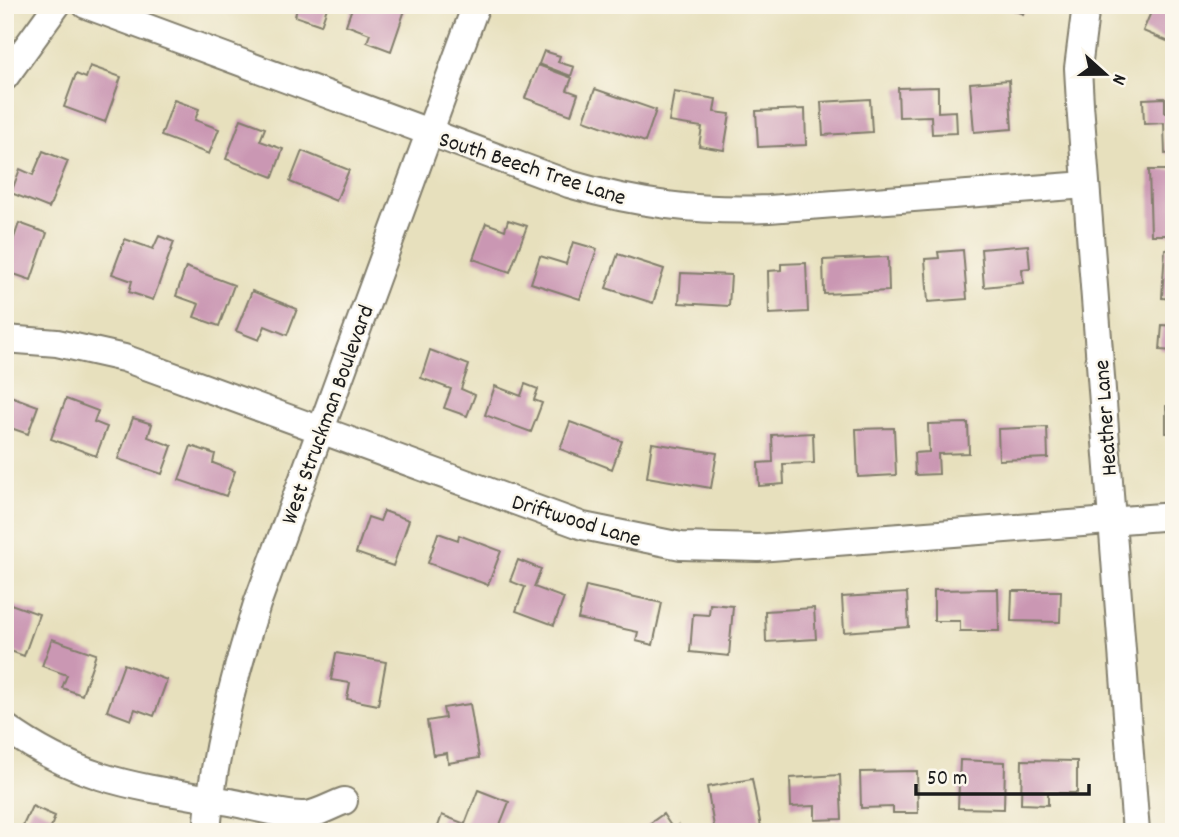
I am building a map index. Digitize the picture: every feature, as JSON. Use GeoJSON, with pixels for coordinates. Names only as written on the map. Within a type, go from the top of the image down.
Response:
{"type":"FeatureCollection","features":[{"type":"Feature","properties":{"kind":"street"},"geometry":{"type":"LineString","coordinates":[[5,78],[57,5]]}},
{"type":"Feature","properties":{"kind":"street","name":"South Beech Tree Lane"},"geometry":{"type":"LineString","coordinates":[[86,5],[569,184],[606,195],[674,208],[726,211],[769,209],[1086,185]]}},
{"type":"Feature","properties":{"kind":"street","name":"West Struckman Boulevard"},"geometry":{"type":"LineString","coordinates":[[207,832],[210,799],[243,649],[320,430],[476,5]]}},
{"type":"Feature","properties":{"kind":"street","name":"Heather Lane"},"geometry":{"type":"LineString","coordinates":[[1086,5],[1078,68],[1136,832]]}},
{"type":"Feature","properties":{"kind":"street","name":"Driftwood Lane"},"geometry":{"type":"LineString","coordinates":[[5,339],[57,344],[124,359],[583,526],[681,546],[758,548],[1174,516]]}},
{"type":"Feature","properties":{"kind":"street"},"geometry":{"type":"LineString","coordinates":[[5,727],[50,757],[95,776],[137,788],[305,816],[344,801]]}},
{"type":"Feature","properties":{"kind":"building"},"geometry":{"type":"Polygon","coordinates":[[[298,5],[328,5],[321,25],[295,16],[298,5]]]}},
{"type":"Feature","properties":{"kind":"building"},"geometry":{"type":"Polygon","coordinates":[[[353,5],[393,5],[405,10],[391,51],[367,42],[370,34],[346,25],[353,5]]]}},
{"type":"Feature","properties":{"kind":"building"},"geometry":{"type":"Polygon","coordinates":[[[1000,5],[1026,5],[1023,14],[1000,5]]]}},
{"type":"Feature","properties":{"kind":"building"},"geometry":{"type":"Polygon","coordinates":[[[1154,5],[1174,5],[1174,44],[1143,31],[1154,5]]]}},
{"type":"Feature","properties":{"kind":"building"},"geometry":{"type":"Polygon","coordinates":[[[544,51],[560,56],[558,62],[574,67],[571,76],[539,64],[544,51]]]}},
{"type":"Feature","properties":{"kind":"building"},"geometry":{"type":"Polygon","coordinates":[[[538,65],[572,78],[567,90],[578,94],[571,115],[525,98],[538,65]]]}},
{"type":"Feature","properties":{"kind":"building"},"geometry":{"type":"Polygon","coordinates":[[[90,66],[121,77],[105,122],[64,107],[76,74],[86,78],[90,66]]]}},
{"type":"Feature","properties":{"kind":"building"},"geometry":{"type":"Polygon","coordinates":[[[1009,80],[1012,129],[974,132],[970,83],[1009,80]]]}},
{"type":"Feature","properties":{"kind":"building"},"geometry":{"type":"Polygon","coordinates":[[[938,87],[938,112],[956,111],[957,133],[932,134],[931,116],[899,117],[898,88],[938,87]]]}},
{"type":"Feature","properties":{"kind":"building"},"geometry":{"type":"Polygon","coordinates":[[[595,89],[656,110],[645,142],[584,120],[595,89]]]}},
{"type":"Feature","properties":{"kind":"building"},"geometry":{"type":"Polygon","coordinates":[[[674,92],[716,99],[714,112],[730,114],[724,150],[699,146],[702,127],[669,122],[674,92]]]}},
{"type":"Feature","properties":{"kind":"building"},"geometry":{"type":"Polygon","coordinates":[[[1165,98],[1165,113],[1174,113],[1174,153],[1165,154],[1164,123],[1144,124],[1143,99],[1165,98]]]}},
{"type":"Feature","properties":{"kind":"building"},"geometry":{"type":"Polygon","coordinates":[[[870,99],[872,132],[823,135],[821,102],[870,99]]]}},
{"type":"Feature","properties":{"kind":"building"},"geometry":{"type":"Polygon","coordinates":[[[174,100],[199,109],[195,120],[219,129],[209,154],[161,136],[174,100]]]}},
{"type":"Feature","properties":{"kind":"building"},"geometry":{"type":"Polygon","coordinates":[[[805,109],[806,145],[758,147],[756,111],[805,109]]]}},
{"type":"Feature","properties":{"kind":"building"},"geometry":{"type":"Polygon","coordinates":[[[241,119],[265,128],[260,141],[283,149],[273,177],[226,159],[241,119]]]}},
{"type":"Feature","properties":{"kind":"building"},"geometry":{"type":"Polygon","coordinates":[[[43,151],[68,161],[49,208],[11,193],[20,169],[33,175],[43,151]]]}},
{"type":"Feature","properties":{"kind":"building"},"geometry":{"type":"Polygon","coordinates":[[[302,151],[349,170],[336,201],[290,182],[302,151]]]}},
{"type":"Feature","properties":{"kind":"building"},"geometry":{"type":"Polygon","coordinates":[[[1149,170],[1174,170],[1174,235],[1151,235],[1149,170]]]}},
{"type":"Feature","properties":{"kind":"building"},"geometry":{"type":"Polygon","coordinates":[[[508,220],[527,226],[510,272],[473,259],[486,223],[505,230],[508,220]]]}},
{"type":"Feature","properties":{"kind":"building"},"geometry":{"type":"Polygon","coordinates":[[[19,223],[47,233],[31,280],[5,271],[5,245],[11,247],[19,223]]]}},
{"type":"Feature","properties":{"kind":"building"},"geometry":{"type":"Polygon","coordinates":[[[159,236],[174,242],[153,300],[129,292],[132,281],[112,274],[125,239],[153,249],[159,236]]]}},
{"type":"Feature","properties":{"kind":"building"},"geometry":{"type":"Polygon","coordinates":[[[573,242],[597,249],[580,299],[531,283],[540,256],[566,264],[573,242]]]}},
{"type":"Feature","properties":{"kind":"building"},"geometry":{"type":"Polygon","coordinates":[[[1028,245],[1030,268],[1022,269],[1023,283],[984,287],[981,249],[1028,245]]]}},
{"type":"Feature","properties":{"kind":"building"},"geometry":{"type":"Polygon","coordinates":[[[1165,249],[1174,250],[1174,299],[1162,298],[1165,249]]]}},
{"type":"Feature","properties":{"kind":"building"},"geometry":{"type":"Polygon","coordinates":[[[963,250],[967,299],[928,302],[925,259],[939,258],[938,252],[963,250]]]}},
{"type":"Feature","properties":{"kind":"building"},"geometry":{"type":"Polygon","coordinates":[[[618,254],[664,269],[653,303],[606,288],[618,254]]]}},
{"type":"Feature","properties":{"kind":"building"},"geometry":{"type":"Polygon","coordinates":[[[888,257],[889,291],[824,294],[823,260],[888,257]]]}},
{"type":"Feature","properties":{"kind":"building"},"geometry":{"type":"Polygon","coordinates":[[[806,263],[808,312],[769,314],[768,271],[781,270],[781,264],[806,263]]]}},
{"type":"Feature","properties":{"kind":"building"},"geometry":{"type":"Polygon","coordinates":[[[186,267],[234,285],[219,326],[194,317],[199,304],[176,296],[186,267]]]}},
{"type":"Feature","properties":{"kind":"building"},"geometry":{"type":"Polygon","coordinates":[[[681,273],[731,275],[729,306],[679,303],[681,273]]]}},
{"type":"Feature","properties":{"kind":"building"},"geometry":{"type":"Polygon","coordinates":[[[252,291],[297,309],[287,335],[265,326],[259,340],[236,331],[252,291]]]}},
{"type":"Feature","properties":{"kind":"building"},"geometry":{"type":"Polygon","coordinates":[[[1162,325],[1174,326],[1174,351],[1160,350],[1162,325]]]}},
{"type":"Feature","properties":{"kind":"building"},"geometry":{"type":"Polygon","coordinates":[[[430,350],[469,365],[461,389],[475,395],[467,416],[444,408],[451,389],[421,378],[430,350]]]}},
{"type":"Feature","properties":{"kind":"building"},"geometry":{"type":"Polygon","coordinates":[[[1172,352],[1174,380],[1170,380],[1172,352]]]}},
{"type":"Feature","properties":{"kind":"building"},"geometry":{"type":"Polygon","coordinates":[[[525,384],[538,389],[534,400],[542,403],[531,432],[485,415],[495,386],[521,396],[525,384]]]}},
{"type":"Feature","properties":{"kind":"building"},"geometry":{"type":"Polygon","coordinates":[[[5,394],[38,406],[28,434],[5,426],[5,394]]]}},
{"type":"Feature","properties":{"kind":"building"},"geometry":{"type":"Polygon","coordinates":[[[66,399],[98,411],[94,422],[107,427],[96,456],[51,439],[66,399]]]}},
{"type":"Feature","properties":{"kind":"building"},"geometry":{"type":"Polygon","coordinates":[[[1166,406],[1174,406],[1174,433],[1166,433],[1166,406]]]}},
{"type":"Feature","properties":{"kind":"building"},"geometry":{"type":"Polygon","coordinates":[[[133,418],[152,424],[148,437],[172,446],[162,474],[118,459],[133,418]]]}},
{"type":"Feature","properties":{"kind":"building"},"geometry":{"type":"Polygon","coordinates":[[[570,422],[622,441],[612,469],[560,449],[570,422]]]}},
{"type":"Feature","properties":{"kind":"building"},"geometry":{"type":"Polygon","coordinates":[[[968,423],[969,453],[938,454],[939,474],[915,475],[914,453],[929,452],[928,424],[968,423]]]}},
{"type":"Feature","properties":{"kind":"building"},"geometry":{"type":"Polygon","coordinates":[[[1047,427],[1048,458],[999,460],[998,429],[1047,427]]]}},
{"type":"Feature","properties":{"kind":"building"},"geometry":{"type":"Polygon","coordinates":[[[894,428],[896,475],[858,477],[856,429],[894,428]]]}},
{"type":"Feature","properties":{"kind":"building"},"geometry":{"type":"Polygon","coordinates":[[[813,433],[814,463],[783,464],[784,484],[759,486],[758,463],[773,462],[772,435],[813,433]]]}},
{"type":"Feature","properties":{"kind":"building"},"geometry":{"type":"Polygon","coordinates":[[[652,443],[717,453],[711,488],[647,477],[652,443]]]}},
{"type":"Feature","properties":{"kind":"building"},"geometry":{"type":"Polygon","coordinates":[[[191,446],[215,454],[213,463],[235,471],[226,496],[179,480],[191,446]]]}},
{"type":"Feature","properties":{"kind":"building"},"geometry":{"type":"Polygon","coordinates":[[[384,511],[409,520],[393,566],[356,553],[368,517],[380,521],[384,511]]]}},
{"type":"Feature","properties":{"kind":"building"},"geometry":{"type":"Polygon","coordinates":[[[438,533],[458,540],[459,535],[501,551],[488,585],[428,563],[438,533]]]}},
{"type":"Feature","properties":{"kind":"building"},"geometry":{"type":"Polygon","coordinates":[[[518,560],[541,569],[534,587],[564,598],[554,625],[516,611],[525,587],[510,581],[518,560]]]}},
{"type":"Feature","properties":{"kind":"building"},"geometry":{"type":"Polygon","coordinates":[[[586,586],[662,603],[653,645],[636,641],[638,632],[578,619],[586,586]]]}},
{"type":"Feature","properties":{"kind":"building"},"geometry":{"type":"Polygon","coordinates":[[[998,589],[999,631],[960,631],[960,621],[934,621],[934,590],[998,589]]]}},
{"type":"Feature","properties":{"kind":"building"},"geometry":{"type":"Polygon","coordinates":[[[1012,591],[1061,591],[1060,622],[1011,621],[1012,591]]]}},
{"type":"Feature","properties":{"kind":"building"},"geometry":{"type":"Polygon","coordinates":[[[907,593],[909,627],[844,632],[842,597],[907,593]]]}},
{"type":"Feature","properties":{"kind":"building"},"geometry":{"type":"Polygon","coordinates":[[[5,602],[39,614],[24,656],[5,649],[5,602]]]}},
{"type":"Feature","properties":{"kind":"building"},"geometry":{"type":"Polygon","coordinates":[[[710,604],[733,606],[729,656],[690,652],[693,614],[709,615],[710,604]]]}},
{"type":"Feature","properties":{"kind":"building"},"geometry":{"type":"Polygon","coordinates":[[[814,608],[816,639],[766,642],[765,611],[814,608]]]}},
{"type":"Feature","properties":{"kind":"building"},"geometry":{"type":"Polygon","coordinates":[[[52,639],[96,654],[82,695],[62,688],[67,675],[42,666],[52,639]]]}},
{"type":"Feature","properties":{"kind":"building"},"geometry":{"type":"Polygon","coordinates":[[[336,653],[386,662],[378,705],[347,699],[350,683],[331,680],[336,653]]]}},
{"type":"Feature","properties":{"kind":"building"},"geometry":{"type":"Polygon","coordinates":[[[124,664],[167,680],[154,716],[135,709],[131,720],[107,711],[124,664]]]}},
{"type":"Feature","properties":{"kind":"building"},"geometry":{"type":"Polygon","coordinates":[[[470,704],[479,758],[448,763],[447,753],[433,755],[427,721],[445,718],[443,708],[470,704]]]}},
{"type":"Feature","properties":{"kind":"building"},"geometry":{"type":"Polygon","coordinates":[[[960,760],[1005,762],[1004,809],[958,808],[960,760]]]}},
{"type":"Feature","properties":{"kind":"building"},"geometry":{"type":"Polygon","coordinates":[[[1022,760],[1077,761],[1077,793],[1048,793],[1048,805],[1021,804],[1022,760]]]}},
{"type":"Feature","properties":{"kind":"building"},"geometry":{"type":"Polygon","coordinates":[[[917,771],[918,813],[893,813],[893,807],[861,808],[860,772],[917,771]]]}},
{"type":"Feature","properties":{"kind":"building"},"geometry":{"type":"Polygon","coordinates":[[[840,775],[842,819],[815,820],[815,806],[791,807],[790,778],[840,775]]]}},
{"type":"Feature","properties":{"kind":"building"},"geometry":{"type":"Polygon","coordinates":[[[752,779],[761,827],[735,832],[715,832],[707,787],[752,779]]]}},
{"type":"Feature","properties":{"kind":"building"},"geometry":{"type":"Polygon","coordinates":[[[478,790],[509,802],[497,832],[436,832],[442,815],[465,824],[478,790]]]}},
{"type":"Feature","properties":{"kind":"building"},"geometry":{"type":"Polygon","coordinates":[[[32,806],[55,816],[50,830],[54,832],[20,832],[32,806]]]}},
{"type":"Feature","properties":{"kind":"building"},"geometry":{"type":"Polygon","coordinates":[[[663,814],[673,829],[678,825],[683,832],[638,832],[663,814]]]}}]}
